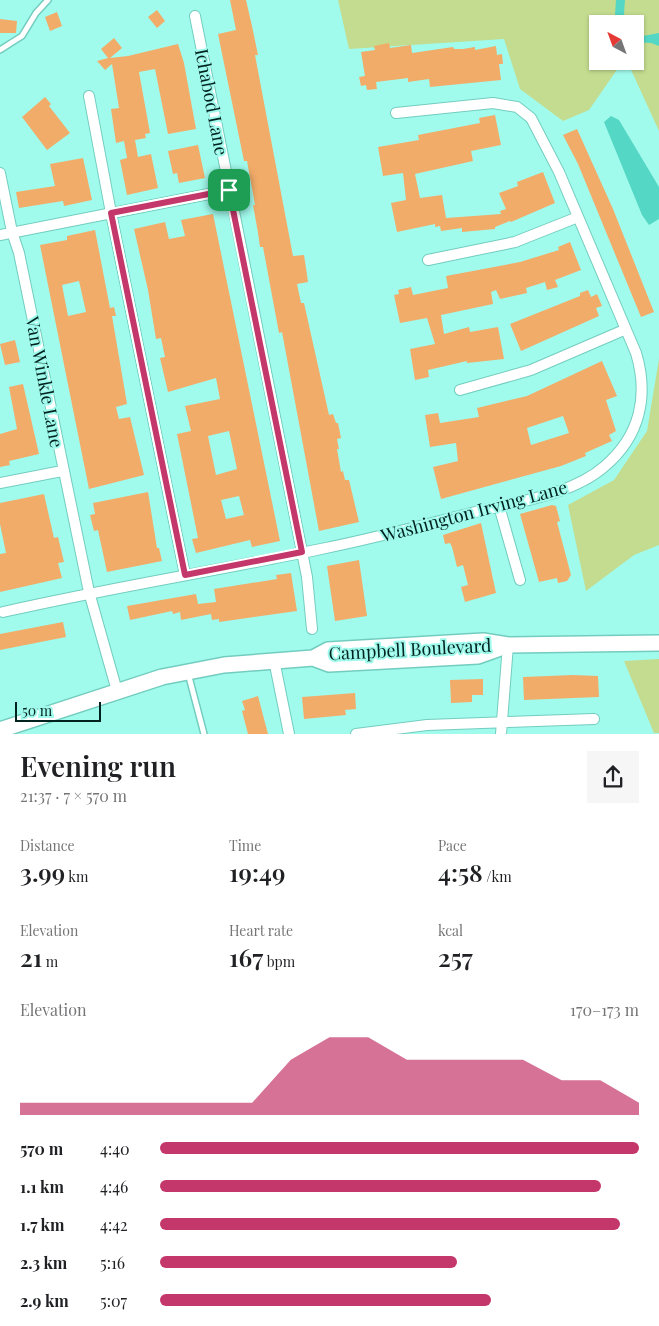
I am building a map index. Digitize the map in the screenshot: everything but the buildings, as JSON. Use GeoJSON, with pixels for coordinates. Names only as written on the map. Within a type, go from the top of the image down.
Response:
{"type":"FeatureCollection","features":[{"type":"Feature","properties":{"kind":"street","name":"Ichabod Lane"},"geometry":{"type":"LineString","coordinates":[[195,16],[302,552],[312,608],[312,629]]}},
{"type":"Feature","properties":{"kind":"street"},"geometry":{"type":"LineString","coordinates":[[89,96],[185,575]]}},
{"type":"Feature","properties":{"kind":"street","name":"Washington Irving Lane"},"geometry":{"type":"LineString","coordinates":[[2,612],[89,592],[302,552],[423,526],[499,506],[575,484],[605,466],[626,443],[636,426],[642,374],[578,217],[537,126],[525,111],[508,104],[493,103],[396,114]]}},
{"type":"Feature","properties":{"kind":"street","name":"Van Winkle Lane"},"geometry":{"type":"LineString","coordinates":[[0,173],[12,232],[20,253],[62,471],[89,592],[117,691]]}},
{"type":"Feature","properties":{"kind":"street"},"geometry":{"type":"LineString","coordinates":[[0,235],[229,190]]}},
{"type":"Feature","properties":{"kind":"street"},"geometry":{"type":"LineString","coordinates":[[428,260],[515,242],[578,217]]}},
{"type":"Feature","properties":{"kind":"street"},"geometry":{"type":"LineString","coordinates":[[460,390],[531,370],[624,330]]}},
{"type":"Feature","properties":{"kind":"street"},"geometry":{"type":"LineString","coordinates":[[0,483],[62,471]]}},
{"type":"Feature","properties":{"kind":"street"},"geometry":{"type":"LineString","coordinates":[[499,506],[520,580]]}},
{"type":"Feature","properties":{"kind":"street","name":"Campbell Boulevard"},"geometry":{"type":"LineString","coordinates":[[0,730],[117,691],[187,671],[274,660],[313,658],[328,650],[483,641],[508,645],[659,643]]}},
{"type":"Feature","properties":{"kind":"street"},"geometry":{"type":"LineString","coordinates":[[501,734],[508,645]]}},
{"type":"Feature","properties":{"kind":"street"},"geometry":{"type":"LineString","coordinates":[[274,660],[289,734]]}},
{"type":"Feature","properties":{"kind":"street"},"geometry":{"type":"LineString","coordinates":[[356,734],[426,725],[594,719]]}},
{"type":"Feature","properties":{"kind":"lane"},"geometry":{"type":"LineString","coordinates":[[0,50],[22,36],[31,20],[48,0]]}},
{"type":"Feature","properties":{"kind":"lane"},"geometry":{"type":"LineString","coordinates":[[187,671],[204,734]]}},
{"type":"Feature","properties":{"kind":"shaded area"},"geometry":{"type":"Polygon","coordinates":[[[338,0],[659,0],[659,131],[631,70],[644,70],[644,15],[589,15],[589,70],[617,70],[589,110],[563,121],[520,89],[504,39],[349,49],[338,0]]]}},
{"type":"Feature","properties":{"kind":"shaded area"},"geometry":{"type":"Polygon","coordinates":[[[616,0],[625,0],[624,15],[615,15],[616,0]]]}},
{"type":"Feature","properties":{"kind":"shaded area"},"geometry":{"type":"Polygon","coordinates":[[[659,33],[659,46],[644,43],[644,36],[659,33]]]}},
{"type":"Feature","properties":{"kind":"shaded area"},"geometry":{"type":"Polygon","coordinates":[[[611,116],[619,120],[659,187],[659,219],[649,225],[642,215],[604,122],[611,116]]]}},
{"type":"Feature","properties":{"kind":"shaded area"},"geometry":{"type":"Polygon","coordinates":[[[659,359],[659,545],[634,555],[586,591],[568,505],[614,480],[647,431],[659,359]]]}},
{"type":"Feature","properties":{"kind":"shaded area"},"geometry":{"type":"Polygon","coordinates":[[[659,659],[659,733],[654,733],[624,661],[659,659]]]}},
{"type":"Feature","properties":{"kind":"route"},"geometry":{"type":"LineString","coordinates":[[229,190],[302,552],[185,575],[111,213],[229,190]]}}]}
